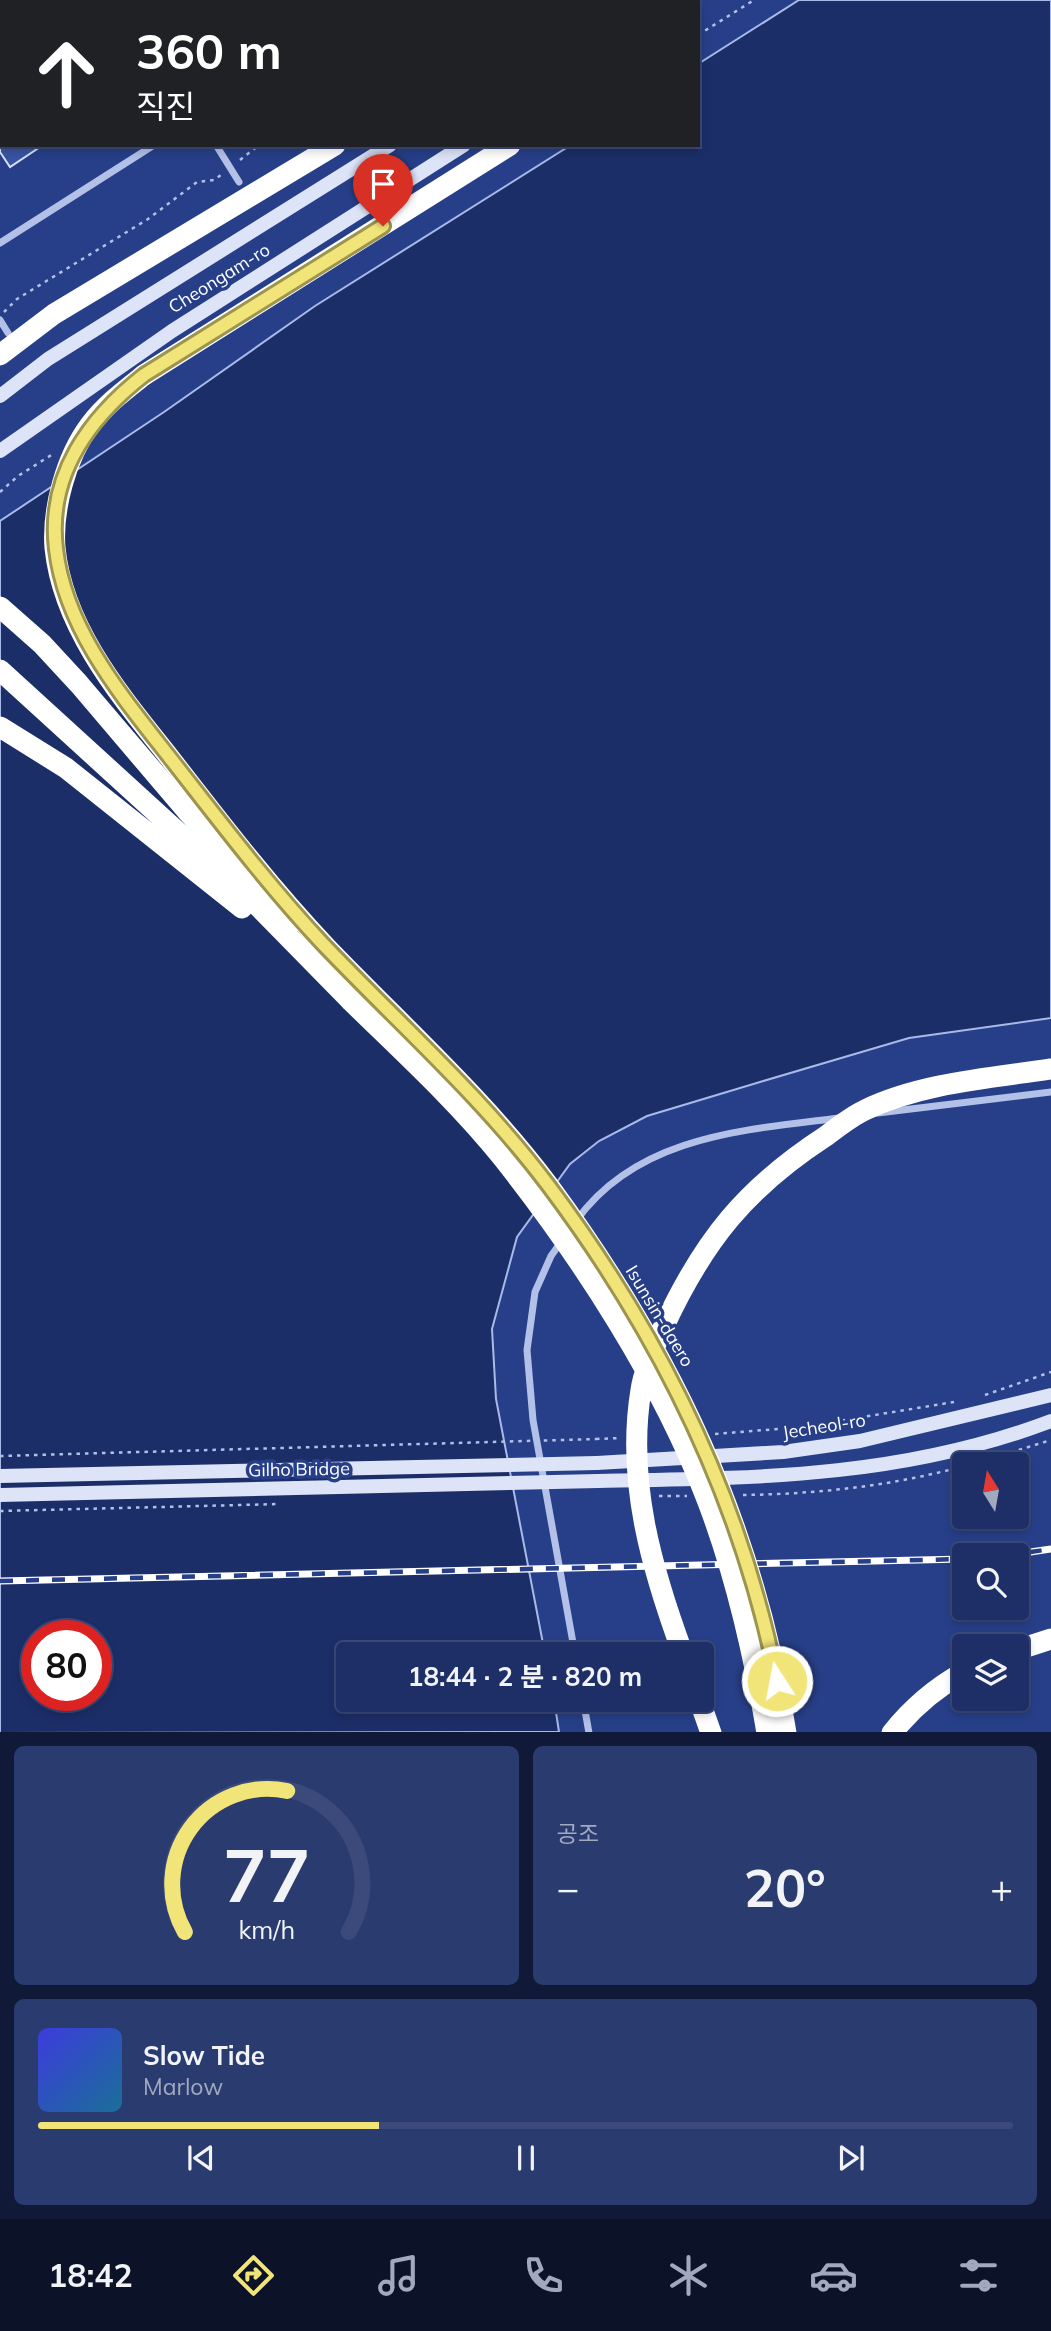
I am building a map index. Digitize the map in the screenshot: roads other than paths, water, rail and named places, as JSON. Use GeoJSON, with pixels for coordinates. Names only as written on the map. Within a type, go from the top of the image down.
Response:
{"type":"FeatureCollection","features":[{"type":"Feature","properties":{"kind":"highway"},"geometry":{"type":"LineString","coordinates":[[0,355],[54,314],[332,147]]}},
{"type":"Feature","properties":{"kind":"highway"},"geometry":{"type":"LineString","coordinates":[[360,996],[259,873],[155,739],[85,640],[66,596],[55,549],[56,519],[64,481],[89,426],[116,398],[144,375],[507,147]]}},
{"type":"Feature","properties":{"kind":"highway"},"geometry":{"type":"LineString","coordinates":[[0,607],[70,674],[180,803],[321,952],[500,1156],[543,1212],[617,1324],[671,1420],[707,1502],[740,1604],[767,1732]]}},
{"type":"Feature","properties":{"kind":"highway"},"geometry":{"type":"LineString","coordinates":[[0,670],[360,996]]}},
{"type":"Feature","properties":{"kind":"highway"},"geometry":{"type":"LineString","coordinates":[[0,727],[66,768],[360,996]]}},
{"type":"Feature","properties":{"kind":"highway","name":"Isunsin-daero"},"geometry":{"type":"LineString","coordinates":[[360,996],[427,1048],[518,1147],[591,1246],[659,1357],[695,1425],[743,1545],[768,1638],[786,1732]]}},
{"type":"Feature","properties":{"kind":"highway"},"geometry":{"type":"LineString","coordinates":[[679,1642],[658,1586],[646,1536],[637,1429],[641,1388],[657,1341],[699,1257],[736,1207],[787,1161],[865,1110],[945,1086],[1051,1069]]}},
{"type":"Feature","properties":{"kind":"highway"},"geometry":{"type":"LineString","coordinates":[[1029,1646],[1051,1639]]}},
{"type":"Feature","properties":{"kind":"highway"},"geometry":{"type":"LineString","coordinates":[[892,1732],[942,1684],[952,1679]]}},
{"type":"Feature","properties":{"kind":"highway"},"geometry":{"type":"LineString","coordinates":[[704,1712],[711,1732]]}},
{"type":"Feature","properties":{"kind":"main road","name":"Cheongam-ro"},"geometry":{"type":"LineString","coordinates":[[0,396],[48,359],[387,147]]}},
{"type":"Feature","properties":{"kind":"main road","name":"Cheongam-ro"},"geometry":{"type":"LineString","coordinates":[[0,451],[172,331],[461,147]]}},
{"type":"Feature","properties":{"kind":"main road","name":"Jecheol-ro"},"geometry":{"type":"LineString","coordinates":[[597,1463],[783,1452],[847,1443],[1051,1395]]}},
{"type":"Feature","properties":{"kind":"main road","name":"Gilho Bridge"},"geometry":{"type":"LineString","coordinates":[[0,1495],[754,1478],[853,1471],[948,1453],[1009,1437],[1051,1422]]}},
{"type":"Feature","properties":{"kind":"main road","name":"Gilho Bridge"},"geometry":{"type":"LineString","coordinates":[[0,1476],[597,1463]]}},
{"type":"Feature","properties":{"kind":"street"},"geometry":{"type":"LineString","coordinates":[[0,243],[151,147]]}},
{"type":"Feature","properties":{"kind":"street"},"geometry":{"type":"LineString","coordinates":[[217,147],[239,182]]}},
{"type":"Feature","properties":{"kind":"street"},"geometry":{"type":"LineString","coordinates":[[0,318],[8,333]]}},
{"type":"Feature","properties":{"kind":"street"},"geometry":{"type":"LineString","coordinates":[[573,1642],[533,1420],[527,1350],[535,1293],[551,1256],[602,1188],[653,1156],[683,1145],[758,1128],[1051,1092]]}},
{"type":"Feature","properties":{"kind":"street"},"geometry":{"type":"LineString","coordinates":[[585,1712],[589,1732]]}},
{"type":"Feature","properties":{"kind":"water"},"geometry":{"type":"Polygon","coordinates":[[[799,0],[1051,0],[1051,1018],[909,1038],[647,1116],[599,1141],[570,1164],[517,1237],[492,1329],[496,1399],[543,1642],[336,1642],[336,1712],[556,1712],[559,1732],[0,1732],[0,521],[164,412],[315,306],[568,147],[700,147],[700,63],[799,0]]]}},
{"type":"Feature","properties":{"kind":"railway"},"geometry":{"type":"LineString","coordinates":[[1029,1552],[1051,1549]]}},
{"type":"Feature","properties":{"kind":"railway"},"geometry":{"type":"LineString","coordinates":[[0,1581],[952,1559]]}}]}
